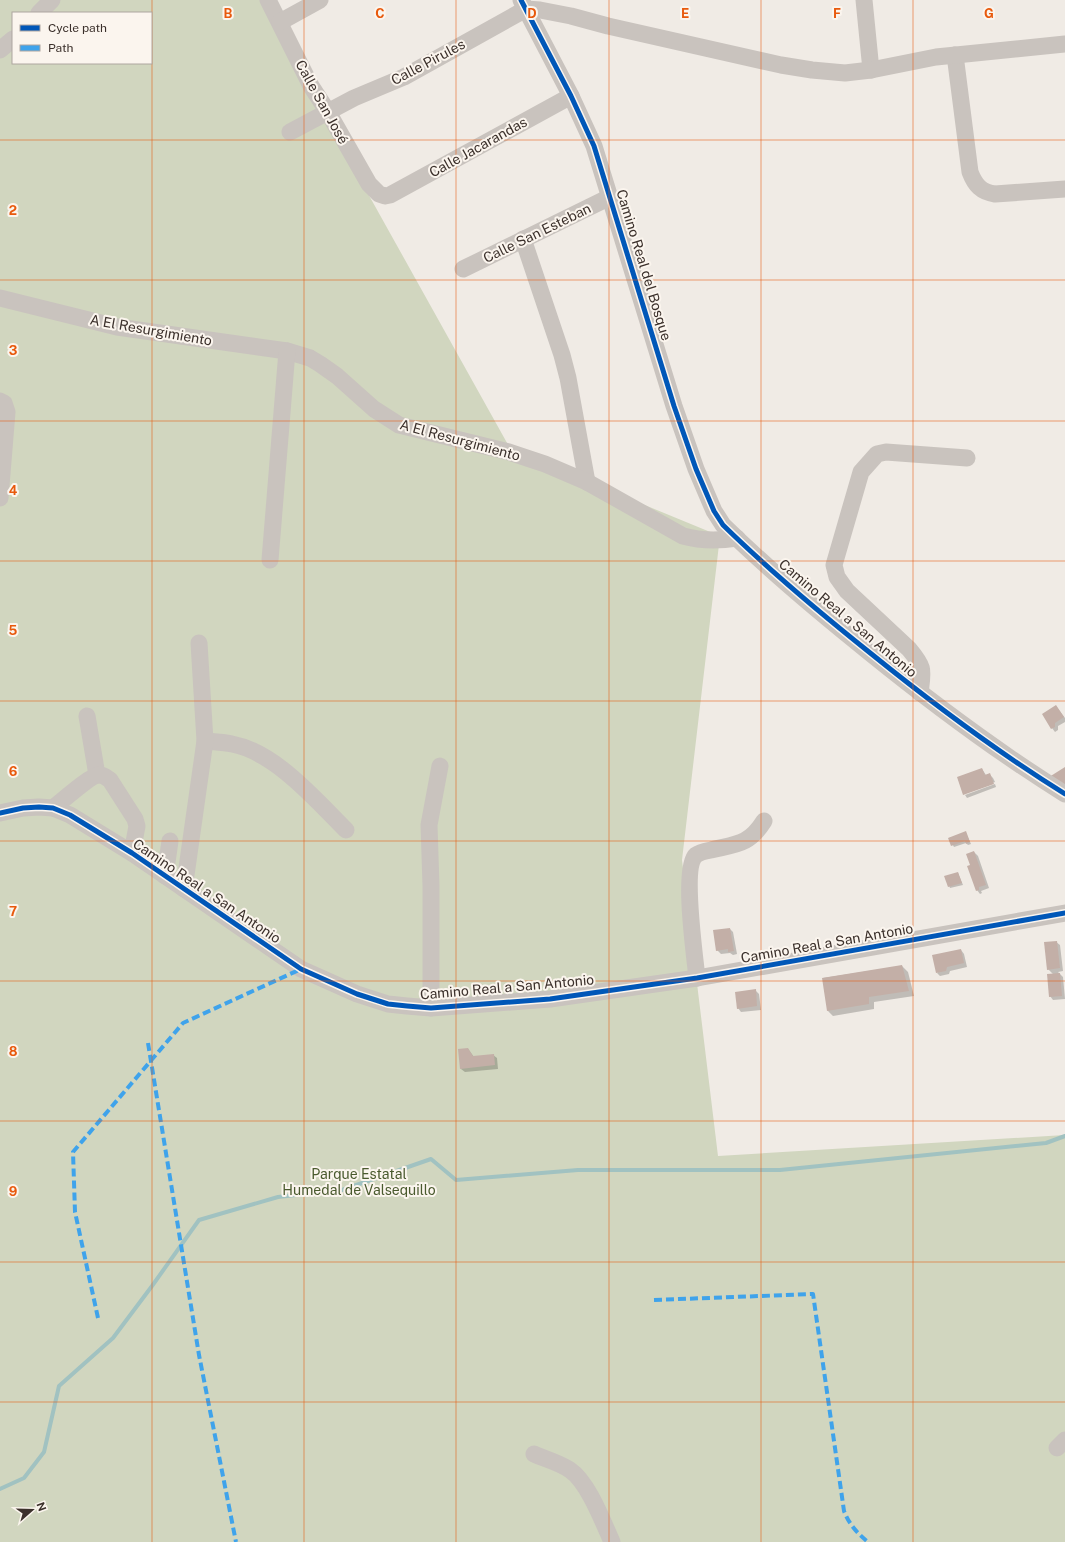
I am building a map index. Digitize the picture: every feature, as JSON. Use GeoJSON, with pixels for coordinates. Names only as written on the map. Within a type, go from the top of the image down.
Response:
{"type":"FeatureCollection","features":[{"type":"Feature","properties":{"kind":"street"},"geometry":{"type":"LineString","coordinates":[[40,12],[52,0]]}},
{"type":"Feature","properties":{"kind":"street","name":"Calle San José"},"geometry":{"type":"LineString","coordinates":[[268,0],[311,86],[328,112],[369,184],[374,191],[385,196]]}},
{"type":"Feature","properties":{"kind":"street"},"geometry":{"type":"LineString","coordinates":[[280,22],[320,0]]}},
{"type":"Feature","properties":{"kind":"street"},"geometry":{"type":"LineString","coordinates":[[864,0],[871,70]]}},
{"type":"Feature","properties":{"kind":"street"},"geometry":{"type":"LineString","coordinates":[[524,5],[615,28],[781,65],[845,73],[871,70],[936,57],[1065,44]]}},
{"type":"Feature","properties":{"kind":"street","name":"Camino Real del Bosque"},"geometry":{"type":"LineString","coordinates":[[524,5],[571,96],[594,146],[674,406],[696,469],[714,511],[723,525],[737,538]]}},
{"type":"Feature","properties":{"kind":"street","name":"Calle Pirules"},"geometry":{"type":"LineString","coordinates":[[290,132],[354,98],[404,76],[524,5]]}},
{"type":"Feature","properties":{"kind":"street"},"geometry":{"type":"LineString","coordinates":[[0,50],[12,40]]}},
{"type":"Feature","properties":{"kind":"street"},"geometry":{"type":"LineString","coordinates":[[955,55],[970,172],[975,184],[980,189],[995,194],[1065,189]]}},
{"type":"Feature","properties":{"kind":"street","name":"Calle Jacarandas"},"geometry":{"type":"LineString","coordinates":[[385,196],[390,196],[571,96]]}},
{"type":"Feature","properties":{"kind":"street","name":"Calle San Esteban"},"geometry":{"type":"LineString","coordinates":[[463,269],[610,197]]}},
{"type":"Feature","properties":{"kind":"street"},"geometry":{"type":"LineString","coordinates":[[523,239],[562,355],[568,378],[587,482]]}},
{"type":"Feature","properties":{"kind":"street","name":"A El Resurgimiento"},"geometry":{"type":"LineString","coordinates":[[0,298],[117,327],[287,351],[310,358],[337,376],[374,409],[399,426],[509,452],[545,464],[587,482],[683,536],[694,539],[718,541],[737,538]]}},
{"type":"Feature","properties":{"kind":"street"},"geometry":{"type":"LineString","coordinates":[[270,560],[287,351]]}},
{"type":"Feature","properties":{"kind":"street"},"geometry":{"type":"LineString","coordinates":[[0,401],[4,403],[7,412],[0,498]]}},
{"type":"Feature","properties":{"kind":"street"},"geometry":{"type":"LineString","coordinates":[[920,693],[923,671],[918,659],[847,591],[837,577],[834,565],[861,472],[877,454],[886,452],[967,458]]}},
{"type":"Feature","properties":{"kind":"street","name":"Camino Real a San Antonio"},"geometry":{"type":"LineString","coordinates":[[737,538],[827,619],[920,693],[1029,772],[1065,794]]}},
{"type":"Feature","properties":{"kind":"street"},"geometry":{"type":"LineString","coordinates":[[184,889],[205,741],[199,643]]}},
{"type":"Feature","properties":{"kind":"street"},"geometry":{"type":"LineString","coordinates":[[87,716],[98,775]]}},
{"type":"Feature","properties":{"kind":"street"},"geometry":{"type":"LineString","coordinates":[[205,741],[233,744],[268,758],[282,767],[346,830]]}},
{"type":"Feature","properties":{"kind":"street"},"geometry":{"type":"LineString","coordinates":[[431,1008],[431,886],[429,825],[440,766]]}},
{"type":"Feature","properties":{"kind":"street"},"geometry":{"type":"LineString","coordinates":[[53,808],[89,780],[98,775],[104,776],[110,780],[135,819],[137,826],[132,853]]}},
{"type":"Feature","properties":{"kind":"street","name":"Camino Real a San Antonio"},"geometry":{"type":"LineString","coordinates":[[0,813],[23,808],[39,807],[53,808],[70,815],[132,853],[308,972],[357,994],[388,1004],[431,1008],[550,999],[697,978],[1065,913]]}},
{"type":"Feature","properties":{"kind":"street"},"geometry":{"type":"LineString","coordinates":[[697,978],[689,880],[692,860],[698,853],[746,841],[757,832],[764,821]]}},
{"type":"Feature","properties":{"kind":"street"},"geometry":{"type":"LineString","coordinates":[[165,876],[170,842]]}},
{"type":"Feature","properties":{"kind":"street"},"geometry":{"type":"LineString","coordinates":[[534,1454],[570,1470],[578,1476],[585,1486],[612,1542]]}},
{"type":"Feature","properties":{"kind":"green space","name":"Parque Estatal Humedal de Valsequillo"},"geometry":{"type":"Polygon","coordinates":[[[0,0],[260,0],[511,450],[720,536],[682,860],[718,1156],[1065,1135],[1065,1542],[0,1542],[0,0]]]}},
{"type":"Feature","properties":{"kind":"building"},"geometry":{"type":"Polygon","coordinates":[[[1056,705],[1064,717],[1055,723],[1055,727],[1051,729],[1042,714],[1056,705]]]}},
{"type":"Feature","properties":{"kind":"building"},"geometry":{"type":"Polygon","coordinates":[[[1065,767],[1065,792],[1046,779],[1065,767]]]}},
{"type":"Feature","properties":{"kind":"building"},"geometry":{"type":"Polygon","coordinates":[[[982,768],[985,775],[990,773],[994,784],[963,795],[957,777],[982,768]]]}},
{"type":"Feature","properties":{"kind":"building"},"geometry":{"type":"Polygon","coordinates":[[[966,831],[970,842],[966,844],[965,841],[951,846],[948,838],[966,831]]]}},
{"type":"Feature","properties":{"kind":"building"},"geometry":{"type":"Polygon","coordinates":[[[974,851],[986,885],[979,887],[979,890],[976,891],[967,866],[970,865],[966,854],[974,851]]]}},
{"type":"Feature","properties":{"kind":"building"},"geometry":{"type":"Polygon","coordinates":[[[958,872],[962,883],[948,887],[944,876],[958,872]]]}},
{"type":"Feature","properties":{"kind":"building"},"geometry":{"type":"Polygon","coordinates":[[[730,928],[734,951],[728,952],[728,949],[716,951],[713,930],[730,928]]]}},
{"type":"Feature","properties":{"kind":"building"},"geometry":{"type":"Polygon","coordinates":[[[1057,941],[1060,968],[1047,970],[1044,942],[1057,941]]]}},
{"type":"Feature","properties":{"kind":"building"},"geometry":{"type":"Polygon","coordinates":[[[961,949],[964,963],[947,967],[946,971],[936,973],[932,955],[961,949]]]}},
{"type":"Feature","properties":{"kind":"building"},"geometry":{"type":"Polygon","coordinates":[[[902,965],[909,991],[869,997],[869,1004],[827,1011],[822,978],[902,965]]]}},
{"type":"Feature","properties":{"kind":"building"},"geometry":{"type":"Polygon","coordinates":[[[1060,973],[1062,996],[1049,997],[1047,974],[1060,973]]]}},
{"type":"Feature","properties":{"kind":"building"},"geometry":{"type":"Polygon","coordinates":[[[756,989],[757,1006],[737,1009],[735,992],[756,989]]]}},
{"type":"Feature","properties":{"kind":"building"},"geometry":{"type":"Polygon","coordinates":[[[468,1048],[473,1056],[494,1054],[495,1065],[460,1069],[458,1049],[468,1048]]]}},
{"type":"Feature","properties":{"kind":"waterway"},"geometry":{"type":"LineString","coordinates":[[0,1489],[24,1478],[44,1452],[59,1386],[113,1338],[199,1220],[278,1197],[342,1190],[431,1159],[456,1180],[578,1170],[780,1170],[1046,1143],[1065,1136]]}},
{"type":"Feature","properties":{"kind":"marked path"},"geometry":{"type":"LineString","coordinates":[[98,1318],[75,1212],[73,1152],[183,1023],[301,969]]}},
{"type":"Feature","properties":{"kind":"marked path"},"geometry":{"type":"LineString","coordinates":[[148,1043],[199,1355],[236,1542]]}},
{"type":"Feature","properties":{"kind":"marked path"},"geometry":{"type":"LineString","coordinates":[[654,1300],[813,1294],[844,1511],[854,1528],[868,1542]]}},
{"type":"Feature","properties":{"kind":"cycle path"},"geometry":{"type":"LineString","coordinates":[[521,0],[571,96],[594,146],[674,406],[696,469],[714,511],[723,525],[794,590],[893,671],[989,744],[1065,794]]}},
{"type":"Feature","properties":{"kind":"cycle path"},"geometry":{"type":"LineString","coordinates":[[0,813],[23,808],[39,807],[53,808],[70,815],[132,853],[301,969],[357,994],[388,1004],[407,1006],[431,1008],[550,999],[697,978],[1065,913]]}}]}
